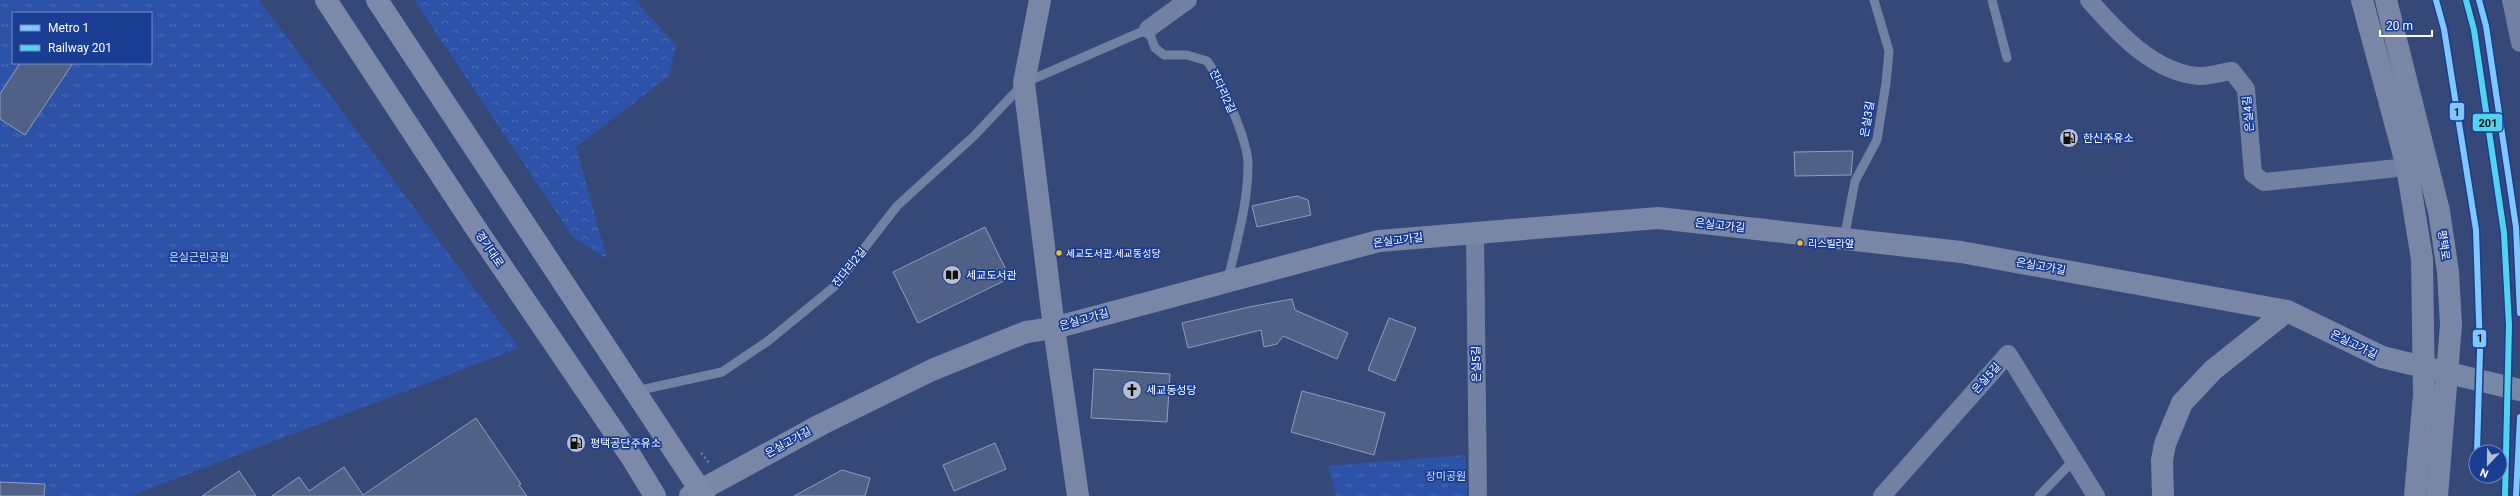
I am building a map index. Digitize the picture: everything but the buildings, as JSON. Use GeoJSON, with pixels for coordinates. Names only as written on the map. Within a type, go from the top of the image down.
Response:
{"type":"FeatureCollection","features":[{"type":"Feature","properties":{"kind":"main road","name":"경기대로"},"geometry":{"type":"LineString","coordinates":[[326,0],[655,496]]}},
{"type":"Feature","properties":{"kind":"main road"},"geometry":{"type":"LineString","coordinates":[[377,0],[636,391],[698,494]]}},
{"type":"Feature","properties":{"kind":"street"},"geometry":{"type":"LineString","coordinates":[[1040,0],[1024,83],[1054,328]]}},
{"type":"Feature","properties":{"kind":"street"},"geometry":{"type":"LineString","coordinates":[[1148,29],[1188,0]]}},
{"type":"Feature","properties":{"kind":"street","name":"은실4길"},"geometry":{"type":"LineString","coordinates":[[2089,0],[2110,25],[2158,64],[2198,76],[2232,71],[2246,89],[2253,174],[2264,182],[2407,167]]}},
{"type":"Feature","properties":{"kind":"street"},"geometry":{"type":"LineString","coordinates":[[2362,0],[2407,167],[2422,259],[2424,395],[2415,496]]}},
{"type":"Feature","properties":{"kind":"street","name":"평택로"},"geometry":{"type":"LineString","coordinates":[[2386,0],[2439,211],[2448,272],[2451,325],[2437,496]]}},
{"type":"Feature","properties":{"kind":"street"},"geometry":{"type":"LineString","coordinates":[[2512,0],[2520,43]]}},
{"type":"Feature","properties":{"kind":"street","name":"은실고가길"},"geometry":{"type":"LineString","coordinates":[[698,494],[822,424],[932,370],[1026,332],[1054,328],[1228,280],[1379,241],[1658,218],[1961,252],[2287,311],[2382,357],[2520,390]]}},
{"type":"Feature","properties":{"kind":"street","name":"은실5길"},"geometry":{"type":"LineString","coordinates":[[1475,233],[1478,496]]}},
{"type":"Feature","properties":{"kind":"street"},"geometry":{"type":"LineString","coordinates":[[2163,496],[2162,460],[2165,444],[2182,403],[2213,370],[2287,311]]}},
{"type":"Feature","properties":{"kind":"street","name":"은실고가길"},"geometry":{"type":"LineString","coordinates":[[1054,328],[1078,496]]}},
{"type":"Feature","properties":{"kind":"street","name":"은실5길"},"geometry":{"type":"LineString","coordinates":[[1882,496],[2008,354],[2096,496]]}},
{"type":"Feature","properties":{"kind":"lane","name":"은실3길"},"geometry":{"type":"LineString","coordinates":[[1844,239],[1856,181],[1877,140],[1886,83],[1889,51],[1874,0]]}},
{"type":"Feature","properties":{"kind":"lane"},"geometry":{"type":"LineString","coordinates":[[1992,0],[2008,58]]}},
{"type":"Feature","properties":{"kind":"lane","name":"잔다리2길"},"geometry":{"type":"LineString","coordinates":[[636,391],[722,372],[768,341],[835,286],[897,206],[974,136],[1024,83],[1148,29],[1155,48],[1164,55],[1187,55],[1208,61],[1217,74],[1237,121],[1249,164],[1243,212],[1228,280]]}},
{"type":"Feature","properties":{"kind":"lane"},"geometry":{"type":"LineString","coordinates":[[2039,496],[2074,460]]}},
{"type":"Feature","properties":{"kind":"green space","name":"은실근린공원"},"geometry":{"type":"Polygon","coordinates":[[[0,0],[259,0],[519,348],[130,496],[0,496],[0,0]]]}},
{"type":"Feature","properties":{"kind":"green space"},"geometry":{"type":"Polygon","coordinates":[[[414,0],[635,0],[676,45],[669,76],[576,147],[607,259],[573,237],[414,0]]]}},
{"type":"Feature","properties":{"kind":"green space","name":"장미공원"},"geometry":{"type":"Polygon","coordinates":[[[1465,455],[1467,496],[1336,496],[1328,466],[1465,455]]]}},
{"type":"Feature","properties":{"kind":"metro line","name":"1"},"geometry":{"type":"LineString","coordinates":[[2436,0],[2444,29],[2476,230],[2480,351],[2477,444]]}},
{"type":"Feature","properties":{"kind":"metro line","name":"1"},"geometry":{"type":"LineString","coordinates":[[2479,0],[2486,26],[2516,227],[2520,313]]}},
{"type":"Feature","properties":{"kind":"metro line","name":"1"},"geometry":{"type":"LineString","coordinates":[[2516,496],[2520,417]]}},
{"type":"Feature","properties":{"kind":"rail line","name":"201"},"geometry":{"type":"LineString","coordinates":[[2466,0],[2474,30],[2504,233],[2509,325],[2505,496]]}},
{"type":"Feature","properties":{"kind":"place","name":"한신주유소"},"geometry":{"type":"Point","coordinates":[2069,138]}},
{"type":"Feature","properties":{"kind":"place","name":"리스빌라앞"},"geometry":{"type":"Point","coordinates":[1800,243]}},
{"type":"Feature","properties":{"kind":"place","name":"세교도서관.세교동성당"},"geometry":{"type":"Point","coordinates":[1059,253]}},
{"type":"Feature","properties":{"kind":"place","name":"세교도서관"},"geometry":{"type":"Point","coordinates":[952,275]}},
{"type":"Feature","properties":{"kind":"place","name":"세교동성당"},"geometry":{"type":"Point","coordinates":[1132,390]}},
{"type":"Feature","properties":{"kind":"place","name":"평택공단주유소"},"geometry":{"type":"Point","coordinates":[576,443]}}]}
